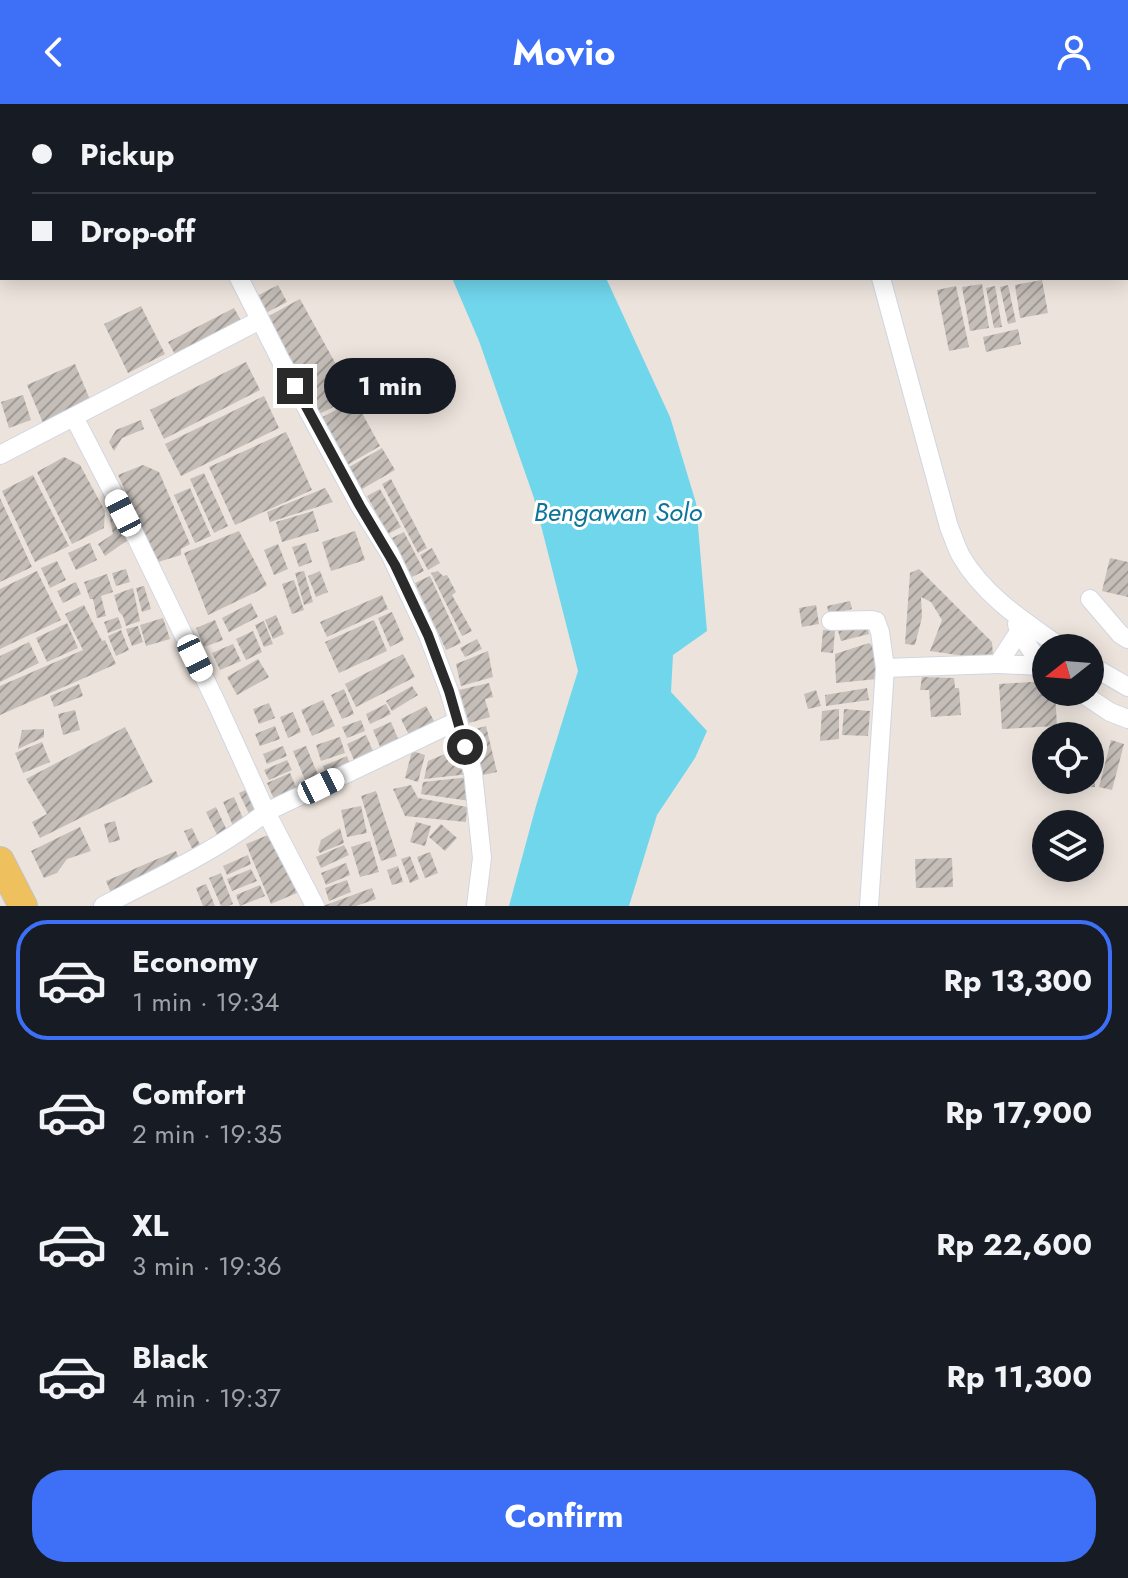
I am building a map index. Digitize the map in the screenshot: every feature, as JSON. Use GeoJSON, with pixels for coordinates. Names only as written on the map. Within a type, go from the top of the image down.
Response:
{"type":"FeatureCollection","features":[{"type":"Feature","properties":{"kind":"main road"},"geometry":{"type":"LineString","coordinates":[[2,871],[23,906]]}},
{"type":"Feature","properties":{"kind":"street"},"geometry":{"type":"LineString","coordinates":[[240,280],[360,506],[395,565],[428,635],[449,691],[473,773],[482,858],[476,906]]}},
{"type":"Feature","properties":{"kind":"street"},"geometry":{"type":"LineString","coordinates":[[882,280],[949,527],[959,553],[972,574],[1018,625],[1032,648]]}},
{"type":"Feature","properties":{"kind":"street"},"geometry":{"type":"LineString","coordinates":[[0,455],[260,320]]}},
{"type":"Feature","properties":{"kind":"street"},"geometry":{"type":"LineString","coordinates":[[74,417],[136,537],[266,812],[315,906]]}},
{"type":"Feature","properties":{"kind":"street"},"geometry":{"type":"LineString","coordinates":[[1090,599],[1128,639]]}},
{"type":"Feature","properties":{"kind":"street"},"geometry":{"type":"LineString","coordinates":[[831,621],[876,621],[885,668],[869,906]]}},
{"type":"Feature","properties":{"kind":"street"},"geometry":{"type":"LineString","coordinates":[[1018,625],[1035,634]]}},
{"type":"Feature","properties":{"kind":"street"},"geometry":{"type":"LineString","coordinates":[[998,664],[1018,625]]}},
{"type":"Feature","properties":{"kind":"street"},"geometry":{"type":"LineString","coordinates":[[885,668],[998,664],[1032,667]]}},
{"type":"Feature","properties":{"kind":"street"},"geometry":{"type":"LineString","coordinates":[[1104,673],[1128,687]]}},
{"type":"Feature","properties":{"kind":"street"},"geometry":{"type":"LineString","coordinates":[[1104,692],[1128,687]]}},
{"type":"Feature","properties":{"kind":"street"},"geometry":{"type":"LineString","coordinates":[[1102,706],[1128,719]]}},
{"type":"Feature","properties":{"kind":"street"},"geometry":{"type":"LineString","coordinates":[[103,906],[199,856],[266,812],[457,721]]}},
{"type":"Feature","properties":{"kind":"water","name":"Bengawan Solo"},"geometry":{"type":"Polygon","coordinates":[[[453,280],[607,280],[670,417],[696,503],[707,631],[673,655],[671,692],[707,731],[695,758],[657,815],[629,906],[509,906],[578,671],[534,498],[479,341],[453,280]]]}},
{"type":"Feature","properties":{"kind":"building"},"geometry":{"type":"Polygon","coordinates":[[[1042,280],[1048,313],[1020,318],[1015,285],[1042,280]]]}},
{"type":"Feature","properties":{"kind":"building"},"geometry":{"type":"Polygon","coordinates":[[[982,284],[989,328],[970,331],[962,287],[982,284]]]}},
{"type":"Feature","properties":{"kind":"building"},"geometry":{"type":"Polygon","coordinates":[[[278,285],[287,302],[264,314],[255,297],[278,285]]]}},
{"type":"Feature","properties":{"kind":"building"},"geometry":{"type":"Polygon","coordinates":[[[1008,285],[1016,322],[1008,324],[1000,287],[1008,285]]]}},
{"type":"Feature","properties":{"kind":"building"},"geometry":{"type":"Polygon","coordinates":[[[956,286],[969,347],[949,351],[937,290],[956,286]]]}},
{"type":"Feature","properties":{"kind":"building"},"geometry":{"type":"Polygon","coordinates":[[[995,286],[1002,327],[994,328],[986,288],[995,286]]]}},
{"type":"Feature","properties":{"kind":"building"},"geometry":{"type":"Polygon","coordinates":[[[300,299],[354,397],[319,414],[265,318],[300,299]]]}},
{"type":"Feature","properties":{"kind":"building"},"geometry":{"type":"Polygon","coordinates":[[[141,306],[165,354],[128,373],[104,324],[141,306]]]}},
{"type":"Feature","properties":{"kind":"building"},"geometry":{"type":"Polygon","coordinates":[[[234,308],[243,324],[177,358],[168,342],[234,308]]]}},
{"type":"Feature","properties":{"kind":"building"},"geometry":{"type":"Polygon","coordinates":[[[1018,329],[1021,344],[986,352],[983,337],[1018,329]]]}},
{"type":"Feature","properties":{"kind":"building"},"geometry":{"type":"Polygon","coordinates":[[[246,362],[260,390],[164,439],[150,410],[246,362]]]}},
{"type":"Feature","properties":{"kind":"building"},"geometry":{"type":"Polygon","coordinates":[[[75,364],[91,402],[43,423],[27,385],[75,364]]]}},
{"type":"Feature","properties":{"kind":"building"},"geometry":{"type":"Polygon","coordinates":[[[23,395],[31,420],[9,428],[1,402],[23,395]]]}},
{"type":"Feature","properties":{"kind":"building"},"geometry":{"type":"Polygon","coordinates":[[[264,396],[279,428],[181,476],[165,444],[264,396]]]}},
{"type":"Feature","properties":{"kind":"building"},"geometry":{"type":"Polygon","coordinates":[[[355,400],[380,446],[342,468],[315,421],[355,400]]]}},
{"type":"Feature","properties":{"kind":"building"},"geometry":{"type":"Polygon","coordinates":[[[141,420],[144,429],[122,438],[114,451],[109,442],[116,430],[141,420]]]}},
{"type":"Feature","properties":{"kind":"building"},"geometry":{"type":"Polygon","coordinates":[[[286,432],[312,490],[235,525],[209,467],[286,432]]]}},
{"type":"Feature","properties":{"kind":"building"},"geometry":{"type":"Polygon","coordinates":[[[382,448],[395,470],[357,492],[344,470],[382,448]]]}},
{"type":"Feature","properties":{"kind":"building"},"geometry":{"type":"Polygon","coordinates":[[[64,457],[80,465],[105,511],[104,528],[72,544],[37,472],[64,457]]]}},
{"type":"Feature","properties":{"kind":"building"},"geometry":{"type":"Polygon","coordinates":[[[143,465],[159,472],[190,544],[181,549],[181,555],[158,562],[118,475],[143,465]]]}},
{"type":"Feature","properties":{"kind":"building"},"geometry":{"type":"Polygon","coordinates":[[[204,473],[228,526],[214,533],[190,479],[204,473]]]}},
{"type":"Feature","properties":{"kind":"building"},"geometry":{"type":"Polygon","coordinates":[[[33,475],[69,546],[35,562],[2,491],[33,475]]]}},
{"type":"Feature","properties":{"kind":"building"},"geometry":{"type":"Polygon","coordinates":[[[391,479],[427,548],[418,553],[382,484],[391,479]]]}},
{"type":"Feature","properties":{"kind":"building"},"geometry":{"type":"Polygon","coordinates":[[[190,488],[211,536],[195,543],[174,495],[190,488]]]}},
{"type":"Feature","properties":{"kind":"building"},"geometry":{"type":"Polygon","coordinates":[[[325,488],[333,502],[270,522],[267,512],[325,488]]]}},
{"type":"Feature","properties":{"kind":"building"},"geometry":{"type":"Polygon","coordinates":[[[380,489],[401,527],[388,534],[367,496],[380,489]]]}},
{"type":"Feature","properties":{"kind":"building"},"geometry":{"type":"Polygon","coordinates":[[[0,498],[32,567],[0,582],[0,498]]]}},
{"type":"Feature","properties":{"kind":"building"},"geometry":{"type":"Polygon","coordinates":[[[313,511],[319,531],[282,542],[276,522],[313,511]]]}},
{"type":"Feature","properties":{"kind":"building"},"geometry":{"type":"Polygon","coordinates":[[[115,513],[119,530],[124,526],[132,537],[105,556],[98,544],[113,534],[109,514],[115,513]]]}},
{"type":"Feature","properties":{"kind":"building"},"geometry":{"type":"Polygon","coordinates":[[[239,531],[267,585],[208,615],[184,553],[239,531]]]}},
{"type":"Feature","properties":{"kind":"building"},"geometry":{"type":"Polygon","coordinates":[[[355,531],[365,560],[331,571],[322,542],[355,531]]]}},
{"type":"Feature","properties":{"kind":"building"},"geometry":{"type":"Polygon","coordinates":[[[404,532],[424,571],[412,577],[392,538],[404,532]]]}},
{"type":"Feature","properties":{"kind":"building"},"geometry":{"type":"Polygon","coordinates":[[[90,543],[97,560],[76,570],[68,553],[90,543]]]}},
{"type":"Feature","properties":{"kind":"building"},"geometry":{"type":"Polygon","coordinates":[[[306,543],[312,562],[299,567],[292,547],[306,543]]]}},
{"type":"Feature","properties":{"kind":"building"},"geometry":{"type":"Polygon","coordinates":[[[278,544],[288,569],[274,575],[264,550],[278,544]]]}},
{"type":"Feature","properties":{"kind":"building"},"geometry":{"type":"Polygon","coordinates":[[[432,548],[440,563],[428,570],[420,555],[432,548]]]}},
{"type":"Feature","properties":{"kind":"building"},"geometry":{"type":"Polygon","coordinates":[[[1110,558],[1128,562],[1128,597],[1102,591],[1110,558]]]}},
{"type":"Feature","properties":{"kind":"building"},"geometry":{"type":"Polygon","coordinates":[[[57,561],[66,580],[50,588],[41,568],[57,561]]]}},
{"type":"Feature","properties":{"kind":"building"},"geometry":{"type":"Polygon","coordinates":[[[126,569],[130,582],[116,586],[112,573],[126,569]]]}},
{"type":"Feature","properties":{"kind":"building"},"geometry":{"type":"Polygon","coordinates":[[[919,569],[992,642],[993,656],[978,658],[930,651],[942,620],[931,602],[921,597],[922,617],[915,645],[905,644],[910,573],[919,569]]]}},
{"type":"Feature","properties":{"kind":"building"},"geometry":{"type":"Polygon","coordinates":[[[37,571],[61,620],[0,649],[0,589],[37,571]]]}},
{"type":"Feature","properties":{"kind":"building"},"geometry":{"type":"Polygon","coordinates":[[[304,571],[313,602],[304,605],[295,573],[304,571]]]}},
{"type":"Feature","properties":{"kind":"building"},"geometry":{"type":"Polygon","coordinates":[[[320,571],[328,592],[316,597],[308,576],[320,571]]]}},
{"type":"Feature","properties":{"kind":"building"},"geometry":{"type":"Polygon","coordinates":[[[438,571],[443,576],[447,575],[456,592],[452,595],[472,631],[462,636],[431,573],[438,571]]]}},
{"type":"Feature","properties":{"kind":"building"},"geometry":{"type":"Polygon","coordinates":[[[107,574],[113,592],[101,596],[106,616],[97,618],[93,599],[90,599],[84,582],[107,574]]]}},
{"type":"Feature","properties":{"kind":"building"},"geometry":{"type":"Polygon","coordinates":[[[430,576],[461,643],[446,650],[415,583],[430,576]]]}},
{"type":"Feature","properties":{"kind":"building"},"geometry":{"type":"Polygon","coordinates":[[[294,580],[304,610],[292,614],[282,584],[294,580]]]}},
{"type":"Feature","properties":{"kind":"building"},"geometry":{"type":"Polygon","coordinates":[[[76,582],[81,594],[63,603],[57,591],[76,582]]]}},
{"type":"Feature","properties":{"kind":"building"},"geometry":{"type":"Polygon","coordinates":[[[144,586],[151,609],[142,612],[136,588],[144,586]]]}},
{"type":"Feature","properties":{"kind":"building"},"geometry":{"type":"Polygon","coordinates":[[[133,588],[140,621],[126,626],[114,595],[133,588]]]}},
{"type":"Feature","properties":{"kind":"building"},"geometry":{"type":"Polygon","coordinates":[[[382,595],[388,609],[327,637],[320,622],[382,595]]]}},
{"type":"Feature","properties":{"kind":"building"},"geometry":{"type":"Polygon","coordinates":[[[850,601],[852,609],[829,615],[827,606],[850,601]]]}},
{"type":"Feature","properties":{"kind":"building"},"geometry":{"type":"Polygon","coordinates":[[[251,603],[258,617],[229,632],[222,618],[251,603]]]}},
{"type":"Feature","properties":{"kind":"building"},"geometry":{"type":"Polygon","coordinates":[[[84,605],[116,664],[0,715],[0,686],[83,650],[65,614],[84,605]]]}},
{"type":"Feature","properties":{"kind":"building"},"geometry":{"type":"Polygon","coordinates":[[[816,605],[819,624],[802,627],[799,608],[816,605]]]}},
{"type":"Feature","properties":{"kind":"building"},"geometry":{"type":"Polygon","coordinates":[[[392,612],[404,640],[390,647],[378,618],[392,612]]]}},
{"type":"Feature","properties":{"kind":"building"},"geometry":{"type":"Polygon","coordinates":[[[276,615],[284,634],[273,639],[265,620],[276,615]]]}},
{"type":"Feature","properties":{"kind":"building"},"geometry":{"type":"Polygon","coordinates":[[[118,617],[122,628],[108,633],[104,622],[118,617]]]}},
{"type":"Feature","properties":{"kind":"building"},"geometry":{"type":"Polygon","coordinates":[[[163,618],[170,639],[146,646],[140,625],[163,618]]]}},
{"type":"Feature","properties":{"kind":"building"},"geometry":{"type":"Polygon","coordinates":[[[215,620],[223,640],[204,647],[196,628],[215,620]]]}},
{"type":"Feature","properties":{"kind":"building"},"geometry":{"type":"Polygon","coordinates":[[[374,620],[387,651],[339,673],[325,642],[374,620]]]}},
{"type":"Feature","properties":{"kind":"building"},"geometry":{"type":"Polygon","coordinates":[[[264,621],[273,644],[264,647],[255,625],[264,621]]]}},
{"type":"Feature","properties":{"kind":"building"},"geometry":{"type":"Polygon","coordinates":[[[67,623],[78,648],[47,662],[36,638],[67,623]]]}},
{"type":"Feature","properties":{"kind":"building"},"geometry":{"type":"Polygon","coordinates":[[[866,623],[869,634],[841,641],[838,631],[866,623]]]}},
{"type":"Feature","properties":{"kind":"building"},"geometry":{"type":"Polygon","coordinates":[[[138,626],[143,642],[132,646],[126,629],[138,626]]]}},
{"type":"Feature","properties":{"kind":"building"},"geometry":{"type":"Polygon","coordinates":[[[121,630],[129,650],[116,656],[108,636],[121,630]]]}},
{"type":"Feature","properties":{"kind":"building"},"geometry":{"type":"Polygon","coordinates":[[[823,630],[835,631],[833,653],[821,652],[823,630]]]}},
{"type":"Feature","properties":{"kind":"building"},"geometry":{"type":"Polygon","coordinates":[[[253,631],[262,652],[246,660],[236,639],[253,631]]]}},
{"type":"Feature","properties":{"kind":"building"},"geometry":{"type":"Polygon","coordinates":[[[477,639],[482,649],[465,657],[460,648],[477,639]]]}},
{"type":"Feature","properties":{"kind":"building"},"geometry":{"type":"Polygon","coordinates":[[[29,642],[39,663],[0,682],[0,656],[29,642]]]}},
{"type":"Feature","properties":{"kind":"building"},"geometry":{"type":"Polygon","coordinates":[[[869,643],[874,647],[877,679],[836,683],[835,654],[869,643]]]}},
{"type":"Feature","properties":{"kind":"building"},"geometry":{"type":"Polygon","coordinates":[[[233,644],[241,661],[220,670],[212,653],[233,644]]]}},
{"type":"Feature","properties":{"kind":"building"},"geometry":{"type":"Polygon","coordinates":[[[488,651],[493,677],[461,686],[456,664],[488,651]]]}},
{"type":"Feature","properties":{"kind":"building"},"geometry":{"type":"Polygon","coordinates":[[[403,654],[415,677],[356,707],[345,684],[403,654]]]}},
{"type":"Feature","properties":{"kind":"building"},"geometry":{"type":"Polygon","coordinates":[[[258,659],[269,677],[237,695],[227,677],[258,659]]]}},
{"type":"Feature","properties":{"kind":"building"},"geometry":{"type":"Polygon","coordinates":[[[922,677],[954,678],[955,688],[959,688],[961,715],[931,717],[929,690],[920,690],[922,677]]]}},
{"type":"Feature","properties":{"kind":"building"},"geometry":{"type":"Polygon","coordinates":[[[1032,682],[1032,706],[1056,706],[1057,722],[1032,722],[1032,727],[1002,729],[999,684],[1032,682]]]}},
{"type":"Feature","properties":{"kind":"building"},"geometry":{"type":"Polygon","coordinates":[[[489,683],[493,697],[485,699],[490,717],[469,723],[459,690],[489,683]]]}},
{"type":"Feature","properties":{"kind":"building"},"geometry":{"type":"Polygon","coordinates":[[[79,684],[83,696],[54,707],[50,696],[79,684]]]}},
{"type":"Feature","properties":{"kind":"building"},"geometry":{"type":"Polygon","coordinates":[[[412,686],[418,695],[392,711],[386,701],[412,686]]]}},
{"type":"Feature","properties":{"kind":"building"},"geometry":{"type":"Polygon","coordinates":[[[867,688],[869,700],[826,706],[825,695],[867,688]]]}},
{"type":"Feature","properties":{"kind":"building"},"geometry":{"type":"Polygon","coordinates":[[[344,689],[354,714],[342,719],[331,695],[344,689]]]}},
{"type":"Feature","properties":{"kind":"building"},"geometry":{"type":"Polygon","coordinates":[[[816,690],[821,706],[808,709],[804,694],[816,690]]]}},
{"type":"Feature","properties":{"kind":"building"},"geometry":{"type":"Polygon","coordinates":[[[323,700],[335,726],[312,736],[301,710],[323,700]]]}},
{"type":"Feature","properties":{"kind":"building"},"geometry":{"type":"Polygon","coordinates":[[[269,703],[275,718],[259,724],[253,709],[269,703]]]}},
{"type":"Feature","properties":{"kind":"building"},"geometry":{"type":"Polygon","coordinates":[[[386,704],[391,714],[370,724],[366,714],[386,704]]]}},
{"type":"Feature","properties":{"kind":"building"},"geometry":{"type":"Polygon","coordinates":[[[426,706],[434,721],[409,735],[401,719],[426,706]]]}},
{"type":"Feature","properties":{"kind":"building"},"geometry":{"type":"Polygon","coordinates":[[[839,709],[839,739],[820,741],[822,711],[839,709]]]}},
{"type":"Feature","properties":{"kind":"building"},"geometry":{"type":"Polygon","coordinates":[[[844,709],[870,711],[868,736],[842,735],[844,709]]]}},
{"type":"Feature","properties":{"kind":"building"},"geometry":{"type":"Polygon","coordinates":[[[75,710],[80,730],[63,735],[58,714],[75,710]]]}},
{"type":"Feature","properties":{"kind":"building"},"geometry":{"type":"Polygon","coordinates":[[[293,712],[301,732],[288,738],[280,717],[293,712]]]}},
{"type":"Feature","properties":{"kind":"building"},"geometry":{"type":"Polygon","coordinates":[[[361,720],[365,731],[347,738],[342,727],[361,720]]]}},
{"type":"Feature","properties":{"kind":"building"},"geometry":{"type":"Polygon","coordinates":[[[391,722],[399,741],[381,749],[373,730],[391,722]]]}},
{"type":"Feature","properties":{"kind":"building"},"geometry":{"type":"Polygon","coordinates":[[[275,726],[280,739],[260,746],[255,734],[275,726]]]}},
{"type":"Feature","properties":{"kind":"building"},"geometry":{"type":"Polygon","coordinates":[[[486,726],[497,772],[483,775],[471,730],[486,726]]]}},
{"type":"Feature","properties":{"kind":"building"},"geometry":{"type":"Polygon","coordinates":[[[125,727],[153,782],[40,838],[32,822],[47,814],[26,779],[125,727]]]}},
{"type":"Feature","properties":{"kind":"building"},"geometry":{"type":"Polygon","coordinates":[[[44,729],[44,737],[18,749],[22,730],[44,729]]]}},
{"type":"Feature","properties":{"kind":"building"},"geometry":{"type":"Polygon","coordinates":[[[366,735],[373,751],[354,760],[347,744],[366,735]]]}},
{"type":"Feature","properties":{"kind":"building"},"geometry":{"type":"Polygon","coordinates":[[[340,737],[345,753],[321,761],[316,745],[340,737]]]}},
{"type":"Feature","properties":{"kind":"building"},"geometry":{"type":"Polygon","coordinates":[[[1111,740],[1124,744],[1112,790],[1104,788],[1104,767],[1111,740]]]}},
{"type":"Feature","properties":{"kind":"building"},"geometry":{"type":"Polygon","coordinates":[[[42,742],[50,762],[23,773],[15,753],[42,742]]]}},
{"type":"Feature","properties":{"kind":"building"},"geometry":{"type":"Polygon","coordinates":[[[283,746],[287,756],[267,764],[263,754],[283,746]]]}},
{"type":"Feature","properties":{"kind":"building"},"geometry":{"type":"Polygon","coordinates":[[[306,746],[321,782],[308,787],[293,751],[306,746]]]}},
{"type":"Feature","properties":{"kind":"building"},"geometry":{"type":"Polygon","coordinates":[[[462,747],[469,774],[424,779],[428,761],[462,747]]]}},
{"type":"Feature","properties":{"kind":"building"},"geometry":{"type":"Polygon","coordinates":[[[412,751],[425,755],[418,782],[405,778],[412,751]]]}},
{"type":"Feature","properties":{"kind":"building"},"geometry":{"type":"Polygon","coordinates":[[[347,756],[352,769],[328,779],[323,766],[347,756]]]}},
{"type":"Feature","properties":{"kind":"building"},"geometry":{"type":"Polygon","coordinates":[[[287,760],[292,770],[269,780],[264,770],[287,760]]]}},
{"type":"Feature","properties":{"kind":"building"},"geometry":{"type":"Polygon","coordinates":[[[290,773],[299,794],[276,804],[267,783],[290,773]]]}},
{"type":"Feature","properties":{"kind":"building"},"geometry":{"type":"Polygon","coordinates":[[[470,777],[470,801],[421,794],[423,782],[470,777]]]}},
{"type":"Feature","properties":{"kind":"building"},"geometry":{"type":"Polygon","coordinates":[[[411,785],[418,798],[467,807],[466,822],[405,816],[393,789],[411,785]]]}},
{"type":"Feature","properties":{"kind":"building"},"geometry":{"type":"Polygon","coordinates":[[[250,788],[262,813],[251,818],[239,793],[250,788]]]}},
{"type":"Feature","properties":{"kind":"building"},"geometry":{"type":"Polygon","coordinates":[[[376,791],[397,856],[381,861],[361,796],[376,791]]]}},
{"type":"Feature","properties":{"kind":"building"},"geometry":{"type":"Polygon","coordinates":[[[234,797],[245,823],[234,828],[223,802],[234,797]]]}},
{"type":"Feature","properties":{"kind":"building"},"geometry":{"type":"Polygon","coordinates":[[[361,806],[367,833],[347,837],[341,810],[361,806]]]}},
{"type":"Feature","properties":{"kind":"building"},"geometry":{"type":"Polygon","coordinates":[[[216,807],[229,835],[219,839],[206,812],[216,807]]]}},
{"type":"Feature","properties":{"kind":"building"},"geometry":{"type":"Polygon","coordinates":[[[115,821],[120,840],[109,843],[104,824],[115,821]]]}},
{"type":"Feature","properties":{"kind":"building"},"geometry":{"type":"Polygon","coordinates":[[[416,822],[431,826],[425,846],[410,842],[416,822]]]}},
{"type":"Feature","properties":{"kind":"building"},"geometry":{"type":"Polygon","coordinates":[[[441,824],[457,838],[445,851],[429,837],[441,824]]]}},
{"type":"Feature","properties":{"kind":"building"},"geometry":{"type":"Polygon","coordinates":[[[80,827],[91,851],[67,859],[57,873],[44,878],[31,851],[80,827]]]}},
{"type":"Feature","properties":{"kind":"building"},"geometry":{"type":"Polygon","coordinates":[[[192,828],[202,849],[194,853],[184,831],[192,828]]]}},
{"type":"Feature","properties":{"kind":"building"},"geometry":{"type":"Polygon","coordinates":[[[340,828],[344,843],[320,853],[321,840],[340,828]]]}},
{"type":"Feature","properties":{"kind":"building"},"geometry":{"type":"Polygon","coordinates":[[[273,833],[299,892],[271,904],[246,844],[273,833]]]}},
{"type":"Feature","properties":{"kind":"building"},"geometry":{"type":"Polygon","coordinates":[[[370,841],[379,872],[360,877],[351,847],[370,841]]]}},
{"type":"Feature","properties":{"kind":"building"},"geometry":{"type":"Polygon","coordinates":[[[344,845],[349,855],[321,868],[316,857],[344,845]]]}},
{"type":"Feature","properties":{"kind":"building"},"geometry":{"type":"Polygon","coordinates":[[[176,851],[181,863],[111,893],[106,881],[176,851]]]}},
{"type":"Feature","properties":{"kind":"building"},"geometry":{"type":"Polygon","coordinates":[[[430,852],[438,873],[425,878],[417,857],[430,852]]]}},
{"type":"Feature","properties":{"kind":"building"},"geometry":{"type":"Polygon","coordinates":[[[248,855],[251,864],[227,875],[223,866],[248,855]]]}},
{"type":"Feature","properties":{"kind":"building"},"geometry":{"type":"Polygon","coordinates":[[[410,856],[419,879],[410,883],[401,859],[410,856]]]}},
{"type":"Feature","properties":{"kind":"building"},"geometry":{"type":"Polygon","coordinates":[[[952,858],[953,887],[916,888],[915,859],[952,858]]]}},
{"type":"Feature","properties":{"kind":"building"},"geometry":{"type":"Polygon","coordinates":[[[346,863],[350,875],[326,885],[321,873],[346,863]]]}},
{"type":"Feature","properties":{"kind":"building"},"geometry":{"type":"Polygon","coordinates":[[[398,866],[403,882],[392,885],[387,870],[398,866]]]}},
{"type":"Feature","properties":{"kind":"building"},"geometry":{"type":"Polygon","coordinates":[[[251,869],[257,881],[232,891],[227,879],[251,869]]]}},
{"type":"Feature","properties":{"kind":"building"},"geometry":{"type":"Polygon","coordinates":[[[221,873],[233,904],[228,906],[221,906],[209,878],[221,873]]]}},
{"type":"Feature","properties":{"kind":"building"},"geometry":{"type":"Polygon","coordinates":[[[347,880],[351,892],[329,901],[325,888],[347,880]]]}},
{"type":"Feature","properties":{"kind":"building"},"geometry":{"type":"Polygon","coordinates":[[[206,884],[215,906],[203,906],[196,888],[206,884]]]}},
{"type":"Feature","properties":{"kind":"building"},"geometry":{"type":"Polygon","coordinates":[[[260,885],[265,896],[240,906],[236,895],[260,885]]]}},
{"type":"Feature","properties":{"kind":"building"},"geometry":{"type":"Polygon","coordinates":[[[372,888],[376,899],[356,906],[323,906],[372,888]]]}},
{"type":"Feature","properties":{"kind":"route"},"geometry":{"type":"LineString","coordinates":[[295,386],[360,506],[390,554],[428,635],[465,747]]}}]}
